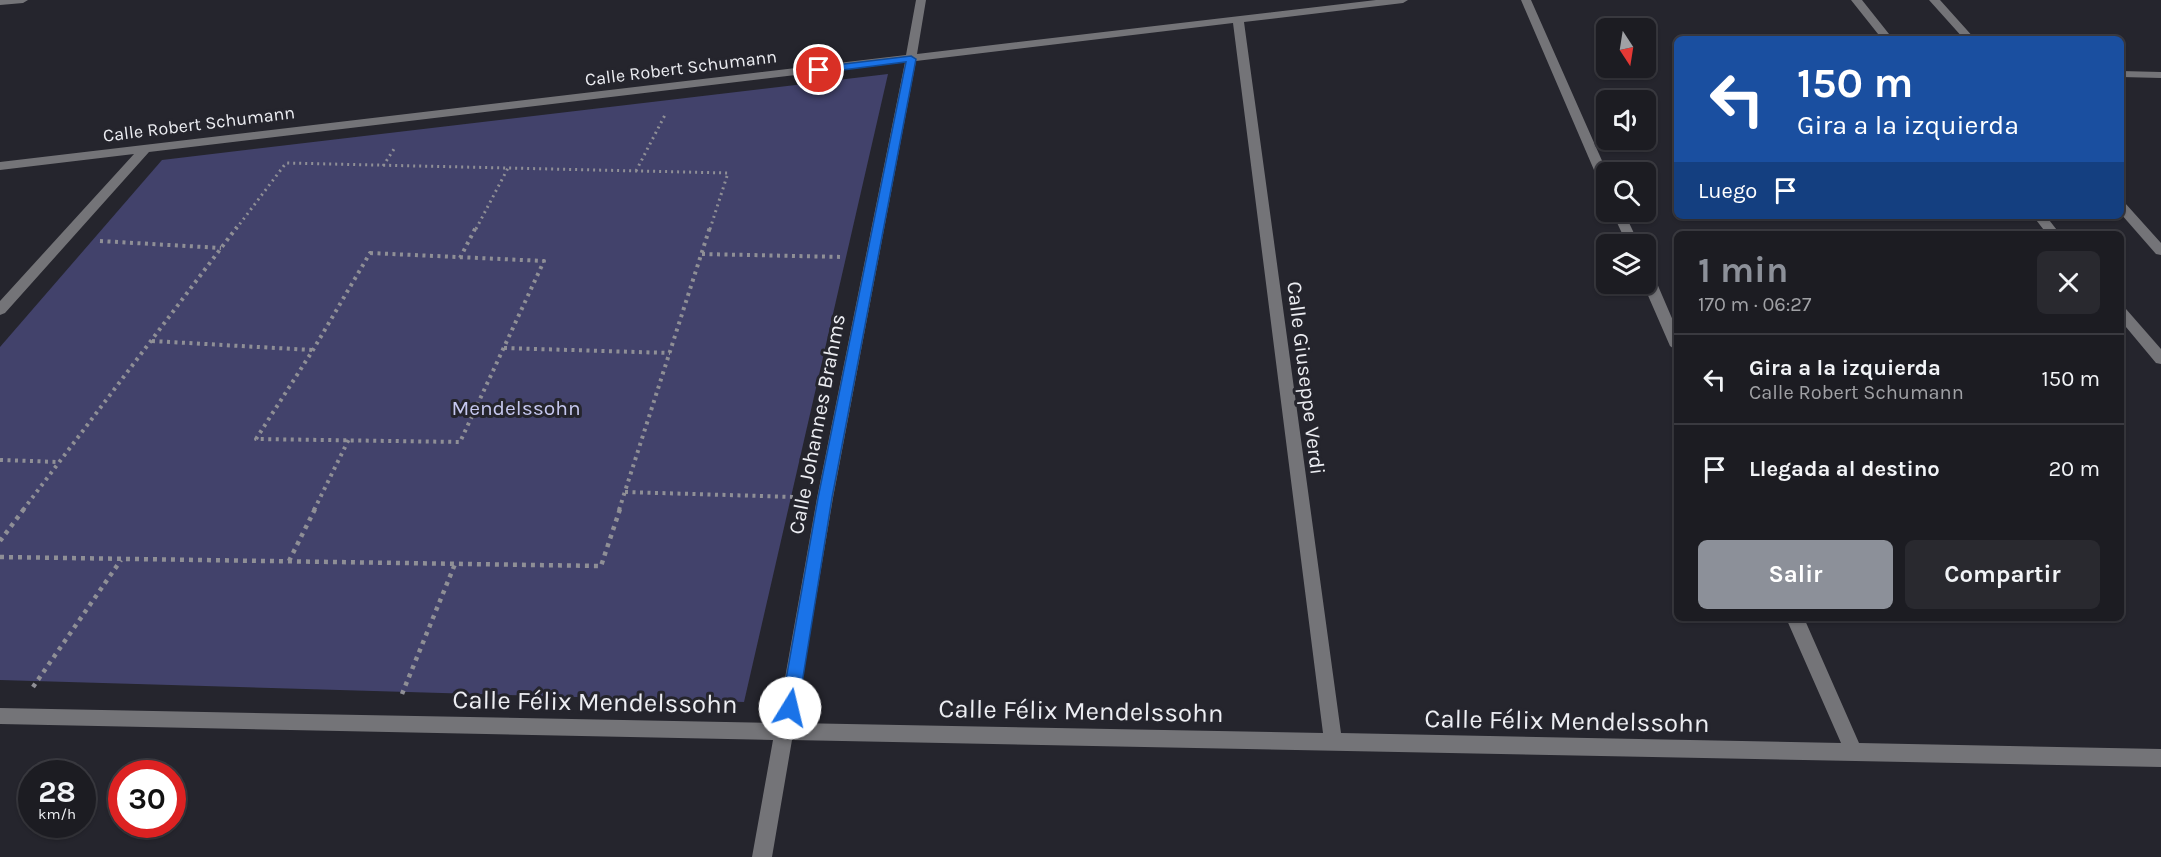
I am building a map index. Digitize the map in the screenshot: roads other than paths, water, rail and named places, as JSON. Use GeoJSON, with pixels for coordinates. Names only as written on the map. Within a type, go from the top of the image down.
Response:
{"type":"FeatureCollection","features":[{"type":"Feature","properties":{"kind":"street"},"geometry":{"type":"LineString","coordinates":[[0,2],[23,0]]}},
{"type":"Feature","properties":{"kind":"street","name":"Calle Johannes Brahms"},"geometry":{"type":"LineString","coordinates":[[762,857],[786,731],[825,498],[921,0]]}},
{"type":"Feature","properties":{"kind":"street","name":"Calle Robert Schumann"},"geometry":{"type":"LineString","coordinates":[[0,166],[1403,0]]}},
{"type":"Feature","properties":{"kind":"street"},"geometry":{"type":"LineString","coordinates":[[1526,0],[1596,162]]}},
{"type":"Feature","properties":{"kind":"street"},"geometry":{"type":"LineString","coordinates":[[1856,0],[1886,36]]}},
{"type":"Feature","properties":{"kind":"street"},"geometry":{"type":"LineString","coordinates":[[1934,0],[1967,36]]}},
{"type":"Feature","properties":{"kind":"street","name":"Calle Giuseppe Verdi"},"geometry":{"type":"LineString","coordinates":[[1238,20],[1333,742]]}},
{"type":"Feature","properties":{"kind":"street"},"geometry":{"type":"LineString","coordinates":[[2124,74],[2161,75]]}},
{"type":"Feature","properties":{"kind":"street"},"geometry":{"type":"LineString","coordinates":[[0,310],[145,149]]}},
{"type":"Feature","properties":{"kind":"street"},"geometry":{"type":"LineString","coordinates":[[2124,209],[2161,251]]}},
{"type":"Feature","properties":{"kind":"street"},"geometry":{"type":"LineString","coordinates":[[2042,219],[2052,231]]}},
{"type":"Feature","properties":{"kind":"street"},"geometry":{"type":"LineString","coordinates":[[1655,294],[1674,339]]}},
{"type":"Feature","properties":{"kind":"street"},"geometry":{"type":"LineString","coordinates":[[2124,316],[2161,359]]}},
{"type":"Feature","properties":{"kind":"street"},"geometry":{"type":"LineString","coordinates":[[1797,621],[1854,752]]}},
{"type":"Feature","properties":{"kind":"street","name":"Calle Félix Mendelssohn"},"geometry":{"type":"LineString","coordinates":[[6,716],[2161,758]]}},
{"type":"Feature","properties":{"kind":"park label","name":"Mendelssohn"},"geometry":{"type":"Point","coordinates":[516,408]}}]}
